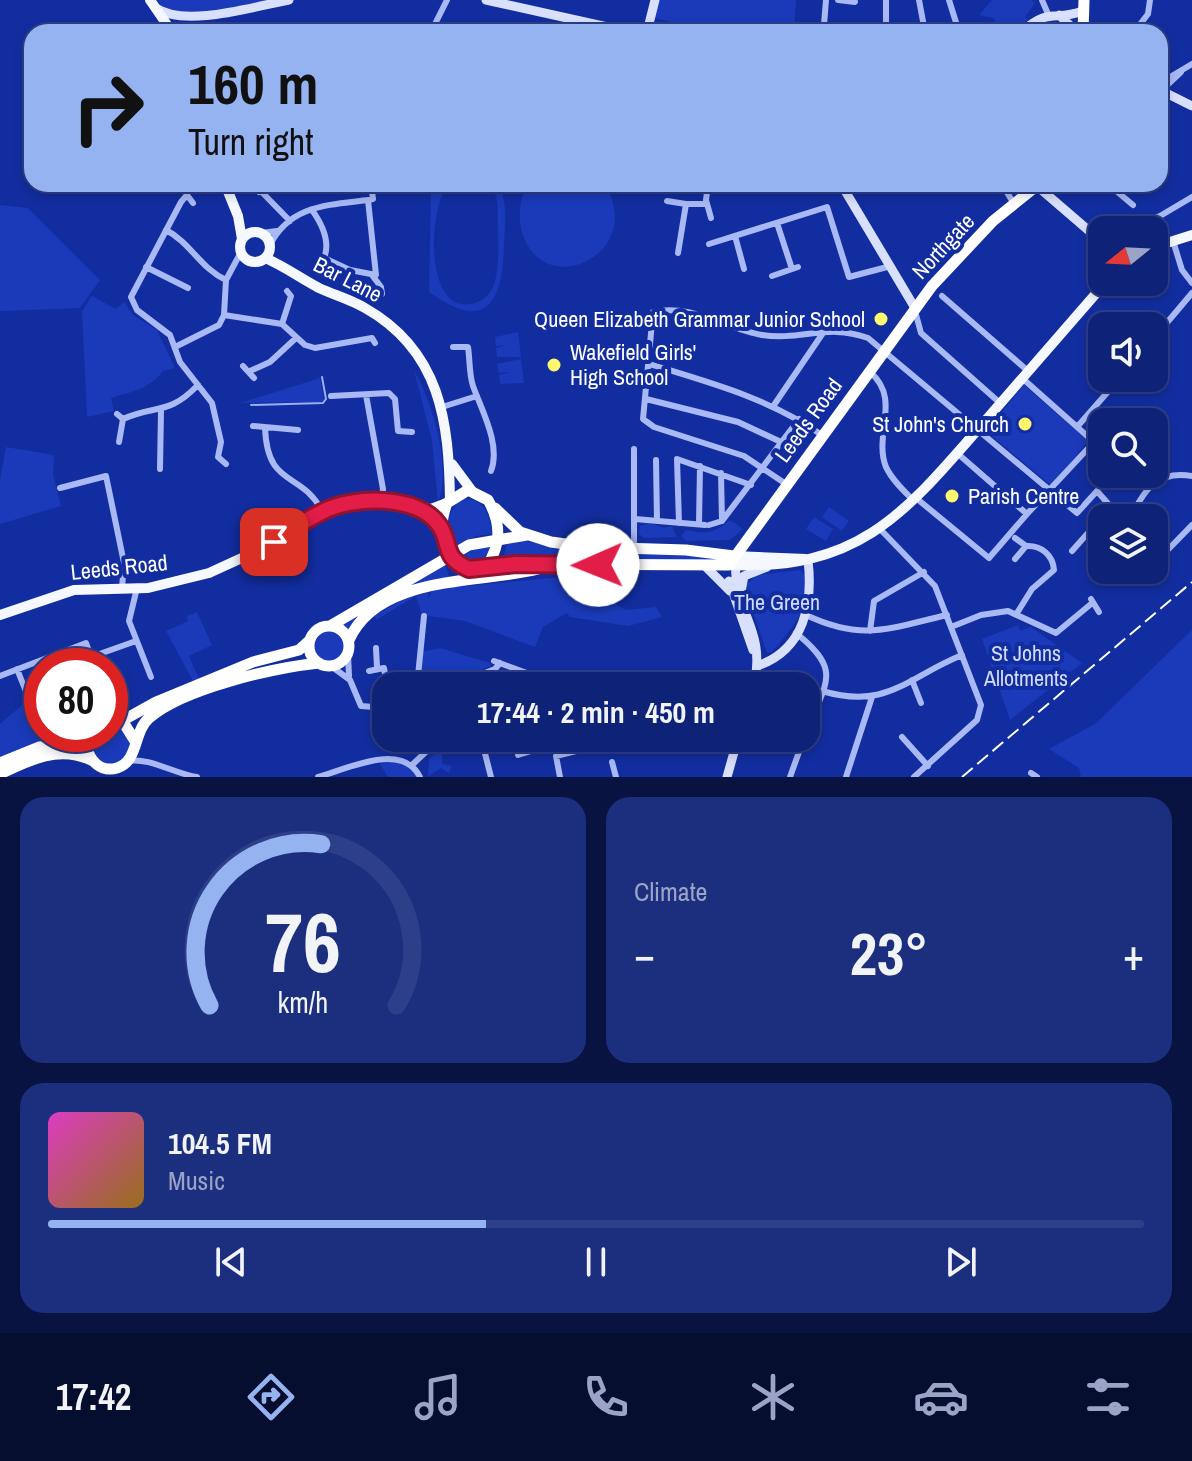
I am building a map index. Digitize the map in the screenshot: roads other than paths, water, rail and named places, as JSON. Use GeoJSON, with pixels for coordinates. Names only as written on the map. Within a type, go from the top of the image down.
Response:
{"type":"FeatureCollection","features":[{"type":"Feature","properties":{"kind":"highway","name":"Northgate"},"geometry":{"type":"LineString","coordinates":[[915,308],[1029,192]]}},
{"type":"Feature","properties":{"kind":"highway","name":"Leeds Road"},"geometry":{"type":"LineString","coordinates":[[733,562],[915,308]]}},
{"type":"Feature","properties":{"kind":"highway"},"geometry":{"type":"LineString","coordinates":[[527,535],[513,527],[488,500],[472,491],[448,502],[442,528],[444,542],[450,555],[469,569],[488,565],[629,566],[733,562]]}},
{"type":"Feature","properties":{"kind":"highway"},"geometry":{"type":"LineString","coordinates":[[478,578],[495,555],[498,537],[488,500]]}},
{"type":"Feature","properties":{"kind":"highway"},"geometry":{"type":"LineString","coordinates":[[128,715],[253,662],[299,650],[316,631],[330,626],[474,543],[527,535],[577,546],[699,551],[729,546],[750,535]]}},
{"type":"Feature","properties":{"kind":"highway"},"geometry":{"type":"LineString","coordinates":[[426,572],[444,542]]}},
{"type":"Feature","properties":{"kind":"highway"},"geometry":{"type":"LineString","coordinates":[[629,566],[634,548]]}},
{"type":"Feature","properties":{"kind":"highway"},"geometry":{"type":"LineString","coordinates":[[699,551],[733,562]]}},
{"type":"Feature","properties":{"kind":"highway"},"geometry":{"type":"LineString","coordinates":[[349,640],[365,619],[410,590],[546,567]]}},
{"type":"Feature","properties":{"kind":"highway"},"geometry":{"type":"LineString","coordinates":[[0,774],[52,755],[71,754],[105,768],[124,764],[146,720],[163,709],[268,669],[325,665],[348,654],[349,640],[344,631],[330,626]]}},
{"type":"Feature","properties":{"kind":"highway"},"geometry":{"type":"LineString","coordinates":[[310,640],[311,653],[325,665]]}},
{"type":"Feature","properties":{"kind":"highway"},"geometry":{"type":"LineString","coordinates":[[128,728],[135,745]]}},
{"type":"Feature","properties":{"kind":"highway"},"geometry":{"type":"LineString","coordinates":[[0,763],[25,752]]}},
{"type":"Feature","properties":{"kind":"highway"},"geometry":{"type":"LineString","coordinates":[[88,752],[93,761]]}},
{"type":"Feature","properties":{"kind":"main road"},"geometry":{"type":"LineString","coordinates":[[152,3],[167,24]]}},
{"type":"Feature","properties":{"kind":"main road"},"geometry":{"type":"LineString","coordinates":[[228,192],[238,216],[242,258],[256,262],[268,251]]}},
{"type":"Feature","properties":{"kind":"main road"},"geometry":{"type":"LineString","coordinates":[[238,216],[259,232]]}},
{"type":"Feature","properties":{"kind":"main road"},"geometry":{"type":"LineString","coordinates":[[242,239],[259,232]]}},
{"type":"Feature","properties":{"kind":"main road","name":"Bar Lane"},"geometry":{"type":"LineString","coordinates":[[259,232],[268,251],[282,265],[301,278],[365,308],[394,330],[425,368],[442,407],[450,458],[448,502]]}},
{"type":"Feature","properties":{"kind":"main road"},"geometry":{"type":"LineString","coordinates":[[1168,243],[1192,235]]}},
{"type":"Feature","properties":{"kind":"main road"},"geometry":{"type":"LineString","coordinates":[[733,562],[769,566],[808,560],[842,549],[880,529],[915,499],[1094,296]]}},
{"type":"Feature","properties":{"kind":"main road","name":"Bar Lane"},"geometry":{"type":"LineString","coordinates":[[450,458],[459,477],[472,491]]}},
{"type":"Feature","properties":{"kind":"main road","name":"Leeds Road"},"geometry":{"type":"LineString","coordinates":[[0,615],[74,590],[137,588],[177,582],[240,560],[322,511],[356,502],[433,508],[448,502]]}},
{"type":"Feature","properties":{"kind":"main road"},"geometry":{"type":"LineString","coordinates":[[419,507],[442,528]]}},
{"type":"Feature","properties":{"kind":"main road"},"geometry":{"type":"LineString","coordinates":[[733,562],[808,560]]}},
{"type":"Feature","properties":{"kind":"street"},"geometry":{"type":"LineString","coordinates":[[152,3],[178,15],[210,15],[289,0]]}},
{"type":"Feature","properties":{"kind":"street"},"geometry":{"type":"LineString","coordinates":[[435,24],[447,0]]}},
{"type":"Feature","properties":{"kind":"street"},"geometry":{"type":"LineString","coordinates":[[486,0],[594,24]]}},
{"type":"Feature","properties":{"kind":"street"},"geometry":{"type":"LineString","coordinates":[[649,24],[655,0]]}},
{"type":"Feature","properties":{"kind":"street"},"geometry":{"type":"LineString","coordinates":[[824,24],[826,0]]}},
{"type":"Feature","properties":{"kind":"street"},"geometry":{"type":"LineString","coordinates":[[838,0],[856,1],[855,11]]}},
{"type":"Feature","properties":{"kind":"street"},"geometry":{"type":"LineString","coordinates":[[886,0],[886,24]]}},
{"type":"Feature","properties":{"kind":"street"},"geometry":{"type":"LineString","coordinates":[[919,0],[924,24]]}},
{"type":"Feature","properties":{"kind":"street"},"geometry":{"type":"LineString","coordinates":[[949,0],[956,24]]}},
{"type":"Feature","properties":{"kind":"street"},"geometry":{"type":"LineString","coordinates":[[1042,0],[1048,14]]}},
{"type":"Feature","properties":{"kind":"street"},"geometry":{"type":"LineString","coordinates":[[1140,24],[1148,14],[1150,0]]}},
{"type":"Feature","properties":{"kind":"street"},"geometry":{"type":"LineString","coordinates":[[1033,24],[1048,14],[1059,15],[1084,5]]}},
{"type":"Feature","properties":{"kind":"street"},"geometry":{"type":"LineString","coordinates":[[173,24],[178,15]]}},
{"type":"Feature","properties":{"kind":"street"},"geometry":{"type":"LineString","coordinates":[[1059,15],[1070,24]]}},
{"type":"Feature","properties":{"kind":"street"},"geometry":{"type":"LineString","coordinates":[[1168,83],[1192,64]]}},
{"type":"Feature","properties":{"kind":"street"},"geometry":{"type":"LineString","coordinates":[[1176,97],[1173,84],[1179,74]]}},
{"type":"Feature","properties":{"kind":"street"},"geometry":{"type":"LineString","coordinates":[[1168,93],[1192,106]]}},
{"type":"Feature","properties":{"kind":"street"},"geometry":{"type":"LineString","coordinates":[[185,192],[134,287],[132,303],[164,328],[180,362],[212,403],[221,442],[218,457]]}},
{"type":"Feature","properties":{"kind":"street"},"geometry":{"type":"LineString","coordinates":[[187,192],[193,203]]}},
{"type":"Feature","properties":{"kind":"street"},"geometry":{"type":"LineString","coordinates":[[259,192],[280,207],[290,221]]}},
{"type":"Feature","properties":{"kind":"street"},"geometry":{"type":"LineString","coordinates":[[268,251],[277,231],[310,208],[312,210],[324,203],[373,199],[372,192]]}},
{"type":"Feature","properties":{"kind":"street"},"geometry":{"type":"LineString","coordinates":[[707,192],[706,204],[711,218]]}},
{"type":"Feature","properties":{"kind":"street"},"geometry":{"type":"LineString","coordinates":[[846,192],[915,308],[921,333],[1001,403]]}},
{"type":"Feature","properties":{"kind":"street"},"geometry":{"type":"LineString","coordinates":[[1007,192],[1014,204]]}},
{"type":"Feature","properties":{"kind":"street"},"geometry":{"type":"LineString","coordinates":[[1045,192],[1088,230]]}},
{"type":"Feature","properties":{"kind":"street"},"geometry":{"type":"LineString","coordinates":[[1118,192],[1133,205]]}},
{"type":"Feature","properties":{"kind":"street"},"geometry":{"type":"LineString","coordinates":[[1156,216],[1192,197]]}},
{"type":"Feature","properties":{"kind":"street"},"geometry":{"type":"LineString","coordinates":[[368,200],[376,275],[372,275]]}},
{"type":"Feature","properties":{"kind":"street"},"geometry":{"type":"LineString","coordinates":[[667,201],[706,204]]}},
{"type":"Feature","properties":{"kind":"street"},"geometry":{"type":"LineString","coordinates":[[678,253],[686,204]]}},
{"type":"Feature","properties":{"kind":"street"},"geometry":{"type":"LineString","coordinates":[[709,244],[827,207],[849,277],[891,266]]}},
{"type":"Feature","properties":{"kind":"street"},"geometry":{"type":"LineString","coordinates":[[312,210],[323,227],[327,250],[324,258],[372,275],[382,294]]}},
{"type":"Feature","properties":{"kind":"street"},"geometry":{"type":"LineString","coordinates":[[772,276],[795,268],[777,223]]}},
{"type":"Feature","properties":{"kind":"street"},"geometry":{"type":"LineString","coordinates":[[166,230],[185,241],[210,273],[226,280]]}},
{"type":"Feature","properties":{"kind":"street"},"geometry":{"type":"LineString","coordinates":[[259,232],[277,231]]}},
{"type":"Feature","properties":{"kind":"street"},"geometry":{"type":"LineString","coordinates":[[716,231],[719,241]]}},
{"type":"Feature","properties":{"kind":"street"},"geometry":{"type":"LineString","coordinates":[[735,236],[744,269]]}},
{"type":"Feature","properties":{"kind":"street"},"geometry":{"type":"LineString","coordinates":[[1173,241],[1182,270],[1192,283]]}},
{"type":"Feature","properties":{"kind":"street"},"geometry":{"type":"LineString","coordinates":[[175,347],[213,331],[224,315],[226,280],[242,258]]}},
{"type":"Feature","properties":{"kind":"street"},"geometry":{"type":"LineString","coordinates":[[146,267],[174,277],[188,288]]}},
{"type":"Feature","properties":{"kind":"street"},"geometry":{"type":"LineString","coordinates":[[282,324],[291,296],[287,291]]}},
{"type":"Feature","properties":{"kind":"street"},"geometry":{"type":"LineString","coordinates":[[1168,324],[1192,293]]}},
{"type":"Feature","properties":{"kind":"street"},"geometry":{"type":"LineString","coordinates":[[868,371],[881,384],[886,400],[886,466],[915,499],[989,558],[1094,442],[942,296]]}},
{"type":"Feature","properties":{"kind":"street"},"geometry":{"type":"LineString","coordinates":[[786,484],[744,456],[647,425],[643,419],[653,312],[695,313],[761,335],[825,330],[852,332],[884,350],[1077,513],[1097,491],[1111,507],[1072,551]]}},
{"type":"Feature","properties":{"kind":"street"},"geometry":{"type":"LineString","coordinates":[[224,315],[282,324],[296,338],[315,348],[372,338],[375,343]]}},
{"type":"Feature","properties":{"kind":"street"},"geometry":{"type":"LineString","coordinates":[[774,405],[825,330]]}},
{"type":"Feature","properties":{"kind":"street"},"geometry":{"type":"LineString","coordinates":[[329,336],[332,346]]}},
{"type":"Feature","properties":{"kind":"street"},"geometry":{"type":"LineString","coordinates":[[243,366],[252,374],[296,338]]}},
{"type":"Feature","properties":{"kind":"street"},"geometry":{"type":"LineString","coordinates":[[453,347],[468,347],[472,383],[496,459],[491,471]]}},
{"type":"Feature","properties":{"kind":"street"},"geometry":{"type":"LineString","coordinates":[[649,364],[774,405],[822,435]]}},
{"type":"Feature","properties":{"kind":"street"},"geometry":{"type":"LineString","coordinates":[[119,442],[120,416],[143,410],[161,411],[182,402],[198,385]]}},
{"type":"Feature","properties":{"kind":"street"},"geometry":{"type":"LineString","coordinates":[[1077,427],[1108,392]]}},
{"type":"Feature","properties":{"kind":"street"},"geometry":{"type":"LineString","coordinates":[[331,396],[390,394],[395,399],[398,431],[412,432]]}},
{"type":"Feature","properties":{"kind":"street"},"geometry":{"type":"LineString","coordinates":[[366,395],[383,489],[381,503]]}},
{"type":"Feature","properties":{"kind":"street"},"geometry":{"type":"LineString","coordinates":[[442,407],[477,396]]}},
{"type":"Feature","properties":{"kind":"street"},"geometry":{"type":"LineString","coordinates":[[646,399],[738,422],[781,442]]}},
{"type":"Feature","properties":{"kind":"street"},"geometry":{"type":"LineString","coordinates":[[160,469],[161,411]]}},
{"type":"Feature","properties":{"kind":"street"},"geometry":{"type":"LineString","coordinates":[[635,519],[704,525],[722,521],[799,419]]}},
{"type":"Feature","properties":{"kind":"street"},"geometry":{"type":"LineString","coordinates":[[253,426],[298,430]]}},
{"type":"Feature","properties":{"kind":"street"},"geometry":{"type":"LineString","coordinates":[[265,427],[266,447],[273,466],[315,498],[322,511]]}},
{"type":"Feature","properties":{"kind":"street"},"geometry":{"type":"LineString","coordinates":[[479,437],[489,434]]}},
{"type":"Feature","properties":{"kind":"street"},"geometry":{"type":"LineString","coordinates":[[634,449],[634,548]]}},
{"type":"Feature","properties":{"kind":"street"},"geometry":{"type":"LineString","coordinates":[[162,452],[172,453]]}},
{"type":"Feature","properties":{"kind":"street"},"geometry":{"type":"LineString","coordinates":[[957,453],[1027,514]]}},
{"type":"Feature","properties":{"kind":"street"},"geometry":{"type":"LineString","coordinates":[[209,459],[218,457]]}},
{"type":"Feature","properties":{"kind":"street"},"geometry":{"type":"LineString","coordinates":[[218,457],[226,464]]}},
{"type":"Feature","properties":{"kind":"street"},"geometry":{"type":"LineString","coordinates":[[679,523],[677,459],[751,485]]}},
{"type":"Feature","properties":{"kind":"street"},"geometry":{"type":"LineString","coordinates":[[656,460],[657,521]]}},
{"type":"Feature","properties":{"kind":"street"},"geometry":{"type":"LineString","coordinates":[[700,466],[704,525]]}},
{"type":"Feature","properties":{"kind":"street"},"geometry":{"type":"LineString","coordinates":[[721,473],[722,521]]}},
{"type":"Feature","properties":{"kind":"street"},"geometry":{"type":"LineString","coordinates":[[60,488],[106,476],[124,563],[122,588]]}},
{"type":"Feature","properties":{"kind":"street"},"geometry":{"type":"LineString","coordinates":[[1139,504],[1150,485],[1168,476],[1192,476]]}},
{"type":"Feature","properties":{"kind":"street"},"geometry":{"type":"LineString","coordinates":[[1168,550],[1192,525]]}},
{"type":"Feature","properties":{"kind":"street"},"geometry":{"type":"LineString","coordinates":[[880,529],[935,586],[981,705],[977,720],[914,777]]}},
{"type":"Feature","properties":{"kind":"street"},"geometry":{"type":"LineString","coordinates":[[1015,538],[1026,546],[1039,547],[1051,557],[1057,571],[1032,589],[1017,613]]}},
{"type":"Feature","properties":{"kind":"street"},"geometry":{"type":"LineString","coordinates":[[1015,559],[1026,546]]}},
{"type":"Feature","properties":{"kind":"street"},"geometry":{"type":"LineString","coordinates":[[757,663],[779,653],[806,615],[811,595],[808,560]]}},
{"type":"Feature","properties":{"kind":"street"},"geometry":{"type":"LineString","coordinates":[[732,593],[733,562]]}},
{"type":"Feature","properties":{"kind":"street"},"geometry":{"type":"LineString","coordinates":[[733,562],[736,583],[756,636],[756,672]]}},
{"type":"Feature","properties":{"kind":"street"},"geometry":{"type":"LineString","coordinates":[[703,565],[721,579],[732,593],[757,663]]}},
{"type":"Feature","properties":{"kind":"street"},"geometry":{"type":"LineString","coordinates":[[743,603],[742,578],[769,566]]}},
{"type":"Feature","properties":{"kind":"street"},"geometry":{"type":"LineString","coordinates":[[870,631],[874,601],[924,572]]}},
{"type":"Feature","properties":{"kind":"street"},"geometry":{"type":"LineString","coordinates":[[137,588],[129,616],[151,677]]}},
{"type":"Feature","properties":{"kind":"street"},"geometry":{"type":"LineString","coordinates":[[951,627],[998,611],[1017,613],[1026,622],[1046,631],[1060,632],[1091,602],[1099,612]]}},
{"type":"Feature","properties":{"kind":"street"},"geometry":{"type":"LineString","coordinates":[[806,615],[845,631],[870,631],[947,615]]}},
{"type":"Feature","properties":{"kind":"street"},"geometry":{"type":"LineString","coordinates":[[418,672],[424,616]]}},
{"type":"Feature","properties":{"kind":"street"},"geometry":{"type":"LineString","coordinates":[[796,633],[826,661],[820,696]]}},
{"type":"Feature","properties":{"kind":"street"},"geometry":{"type":"LineString","coordinates":[[116,648],[136,641]]}},
{"type":"Feature","properties":{"kind":"street"},"geometry":{"type":"LineString","coordinates":[[376,648],[377,667]]}},
{"type":"Feature","properties":{"kind":"street"},"geometry":{"type":"LineString","coordinates":[[348,654],[350,680],[361,706],[372,707]]}},
{"type":"Feature","properties":{"kind":"street"},"geometry":{"type":"LineString","coordinates":[[822,691],[854,700],[872,697],[962,655]]}},
{"type":"Feature","properties":{"kind":"street"},"geometry":{"type":"LineString","coordinates":[[487,672],[495,669],[497,662],[521,672]]}},
{"type":"Feature","properties":{"kind":"street"},"geometry":{"type":"LineString","coordinates":[[325,665],[350,680]]}},
{"type":"Feature","properties":{"kind":"street"},"geometry":{"type":"LineString","coordinates":[[0,676],[24,666]]}},
{"type":"Feature","properties":{"kind":"street"},"geometry":{"type":"LineString","coordinates":[[369,671],[377,667],[387,672]]}},
{"type":"Feature","properties":{"kind":"street"},"geometry":{"type":"LineString","coordinates":[[17,669],[24,686]]}},
{"type":"Feature","properties":{"kind":"street"},"geometry":{"type":"LineString","coordinates":[[912,680],[920,701],[927,696]]}},
{"type":"Feature","properties":{"kind":"street"},"geometry":{"type":"LineString","coordinates":[[846,777],[872,697]]}},
{"type":"Feature","properties":{"kind":"street"},"geometry":{"type":"LineString","coordinates":[[910,733],[903,738],[928,766]]}},
{"type":"Feature","properties":{"kind":"street"},"geometry":{"type":"LineString","coordinates":[[135,745],[143,760]]}},
{"type":"Feature","properties":{"kind":"street"},"geometry":{"type":"LineString","coordinates":[[412,765],[426,752]]}},
{"type":"Feature","properties":{"kind":"street"},"geometry":{"type":"LineString","coordinates":[[485,752],[491,777]]}},
{"type":"Feature","properties":{"kind":"street"},"geometry":{"type":"LineString","coordinates":[[518,755],[527,752]]}},
{"type":"Feature","properties":{"kind":"street"},"geometry":{"type":"LineString","coordinates":[[560,777],[556,756],[572,752]]}},
{"type":"Feature","properties":{"kind":"street"},"geometry":{"type":"LineString","coordinates":[[727,777],[734,752]]}},
{"type":"Feature","properties":{"kind":"street"},"geometry":{"type":"LineString","coordinates":[[790,777],[799,752]]}},
{"type":"Feature","properties":{"kind":"street"},"geometry":{"type":"LineString","coordinates":[[318,777],[391,758],[412,765],[420,777]]}},
{"type":"Feature","properties":{"kind":"street"},"geometry":{"type":"LineString","coordinates":[[110,777],[124,764],[143,760],[174,773],[197,777]]}},
{"type":"Feature","properties":{"kind":"street"},"geometry":{"type":"LineString","coordinates":[[93,761],[99,777]]}},
{"type":"Feature","properties":{"kind":"street"},"geometry":{"type":"LineString","coordinates":[[612,762],[616,777]]}},
{"type":"Feature","properties":{"kind":"waterway"},"geometry":{"type":"LineString","coordinates":[[251,405],[323,403],[326,399],[322,377]]}},
{"type":"Feature","properties":{"kind":"railway"},"geometry":{"type":"LineString","coordinates":[[962,777],[1192,582]]}},
{"type":"Feature","properties":{"kind":"place","name":"Queen Elizabeth Grammar Junior School"},"geometry":{"type":"Point","coordinates":[881,319]}},
{"type":"Feature","properties":{"kind":"place","name":"Wakefield Girls' High School"},"geometry":{"type":"Point","coordinates":[554,365]}},
{"type":"Feature","properties":{"kind":"place","name":"St John's Church"},"geometry":{"type":"Point","coordinates":[1025,424]}},
{"type":"Feature","properties":{"kind":"place","name":"Parish Centre"},"geometry":{"type":"Point","coordinates":[952,496]}},
{"type":"Feature","properties":{"kind":"park label","name":"The Green"},"geometry":{"type":"Point","coordinates":[777,602]}},
{"type":"Feature","properties":{"kind":"park label","name":"St Johns Allotments"},"geometry":{"type":"Point","coordinates":[1026,666]}}]}
